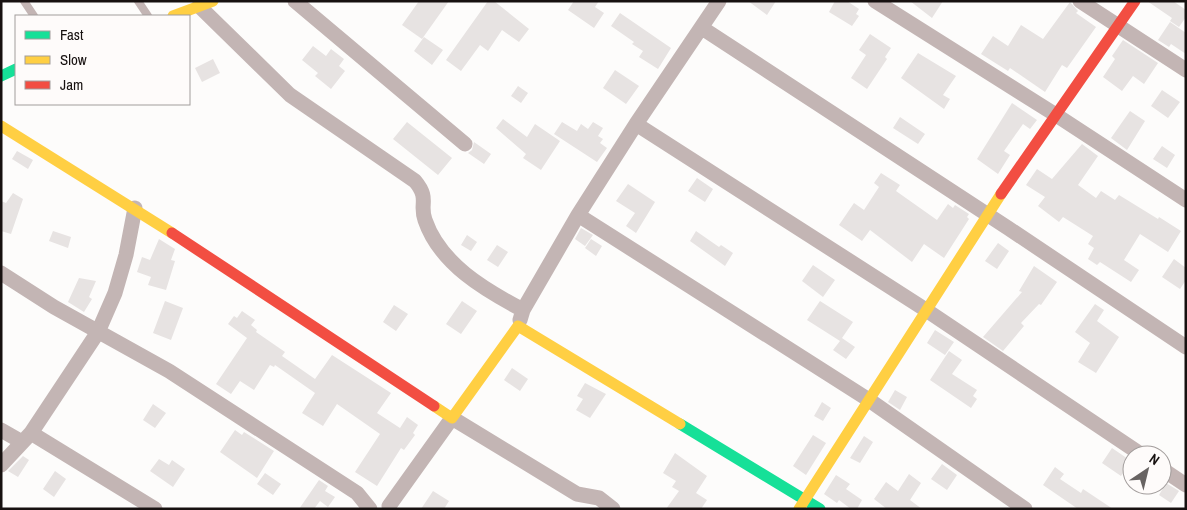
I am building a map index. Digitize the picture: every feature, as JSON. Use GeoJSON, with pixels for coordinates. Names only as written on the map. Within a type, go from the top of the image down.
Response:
{"type":"FeatureCollection","features":[{"type":"Feature","properties":{"kind":"street"},"geometry":{"type":"LineString","coordinates":[[295,1],[465,144]]}},
{"type":"Feature","properties":{"kind":"street"},"geometry":{"type":"LineString","coordinates":[[388,508],[518,326],[523,310],[578,215],[636,124],[720,1]]}},
{"type":"Feature","properties":{"kind":"street"},"geometry":{"type":"LineString","coordinates":[[874,1],[1056,115],[1186,200]]}},
{"type":"Feature","properties":{"kind":"street"},"geometry":{"type":"LineString","coordinates":[[1080,1],[1186,70]]}},
{"type":"Feature","properties":{"kind":"street"},"geometry":{"type":"LineString","coordinates":[[802,504],[987,214],[1119,27],[1135,1]]}},
{"type":"Feature","properties":{"kind":"street"},"geometry":{"type":"LineString","coordinates":[[176,15],[206,4],[290,95],[415,181],[422,190],[425,202],[424,219],[439,244],[460,272],[523,310]]}},
{"type":"Feature","properties":{"kind":"street"},"geometry":{"type":"LineString","coordinates":[[702,28],[987,214],[1186,347]]}},
{"type":"Feature","properties":{"kind":"street"},"geometry":{"type":"LineString","coordinates":[[1,76],[15,70]]}},
{"type":"Feature","properties":{"kind":"street"},"geometry":{"type":"LineString","coordinates":[[636,124],[926,310],[1127,445]]}},
{"type":"Feature","properties":{"kind":"street"},"geometry":{"type":"LineString","coordinates":[[1,126],[135,208],[452,418],[577,494],[599,498],[613,509]]}},
{"type":"Feature","properties":{"kind":"street"},"geometry":{"type":"LineString","coordinates":[[1,465],[26,437],[98,332],[115,293],[126,255],[135,208]]}},
{"type":"Feature","properties":{"kind":"street"},"geometry":{"type":"LineString","coordinates":[[578,215],[869,400],[1025,509]]}},
{"type":"Feature","properties":{"kind":"street"},"geometry":{"type":"LineString","coordinates":[[1,274],[98,332],[169,371],[357,493],[370,509]]}},
{"type":"Feature","properties":{"kind":"street"},"geometry":{"type":"LineString","coordinates":[[518,326],[802,504],[820,509]]}},
{"type":"Feature","properties":{"kind":"street"},"geometry":{"type":"LineString","coordinates":[[1,430],[26,437],[155,509]]}},
{"type":"Feature","properties":{"kind":"street"},"geometry":{"type":"LineString","coordinates":[[1172,476],[1186,485]]}},
{"type":"Feature","properties":{"kind":"lane"},"geometry":{"type":"LineString","coordinates":[[24,1],[33,15]]}},
{"type":"Feature","properties":{"kind":"lane"},"geometry":{"type":"LineString","coordinates":[[138,1],[147,15]]}},
{"type":"Feature","properties":{"kind":"building"},"geometry":{"type":"Polygon","coordinates":[[[419,1],[449,1],[422,39],[402,25],[419,1]]]}},
{"type":"Feature","properties":{"kind":"building"},"geometry":{"type":"Polygon","coordinates":[[[488,1],[494,1],[529,29],[519,42],[502,30],[488,51],[480,45],[461,71],[446,60],[488,1]]]}},
{"type":"Feature","properties":{"kind":"building"},"geometry":{"type":"Polygon","coordinates":[[[574,1],[599,1],[595,7],[604,13],[594,28],[568,10],[574,1]]]}},
{"type":"Feature","properties":{"kind":"building"},"geometry":{"type":"Polygon","coordinates":[[[748,1],[776,1],[767,15],[748,1]]]}},
{"type":"Feature","properties":{"kind":"building"},"geometry":{"type":"Polygon","coordinates":[[[835,1],[847,1],[859,9],[856,14],[859,16],[852,26],[829,12],[835,1]]]}},
{"type":"Feature","properties":{"kind":"building"},"geometry":{"type":"Polygon","coordinates":[[[910,1],[943,1],[932,18],[910,1]]]}},
{"type":"Feature","properties":{"kind":"building"},"geometry":{"type":"Polygon","coordinates":[[[1147,1],[1173,1],[1186,10],[1186,17],[1179,27],[1170,21],[1172,18],[1147,1]]]}},
{"type":"Feature","properties":{"kind":"building"},"geometry":{"type":"Polygon","coordinates":[[[1070,2],[1078,11],[1076,13],[1096,27],[1067,68],[1062,65],[1045,92],[1010,68],[1008,71],[981,54],[993,36],[1008,46],[1021,25],[1043,39],[1070,2]]]}},
{"type":"Feature","properties":{"kind":"building"},"geometry":{"type":"Polygon","coordinates":[[[620,13],[671,48],[658,69],[639,57],[643,51],[632,44],[634,42],[611,26],[620,13]]]}},
{"type":"Feature","properties":{"kind":"building"},"geometry":{"type":"Polygon","coordinates":[[[1170,22],[1186,33],[1186,54],[1171,44],[1169,47],[1158,40],[1170,22]]]}},
{"type":"Feature","properties":{"kind":"building"},"geometry":{"type":"Polygon","coordinates":[[[870,34],[891,48],[885,57],[887,59],[867,89],[851,78],[866,55],[859,50],[870,34]]]}},
{"type":"Feature","properties":{"kind":"building"},"geometry":{"type":"Polygon","coordinates":[[[424,37],[443,50],[432,65],[414,51],[424,37]]]}},
{"type":"Feature","properties":{"kind":"building"},"geometry":{"type":"Polygon","coordinates":[[[1123,40],[1158,63],[1144,84],[1133,76],[1122,91],[1103,77],[1115,59],[1112,56],[1123,40]]]}},
{"type":"Feature","properties":{"kind":"building"},"geometry":{"type":"Polygon","coordinates":[[[313,46],[326,56],[331,49],[344,59],[339,66],[345,71],[331,89],[315,76],[318,73],[302,60],[313,46]]]}},
{"type":"Feature","properties":{"kind":"building"},"geometry":{"type":"Polygon","coordinates":[[[918,53],[956,76],[943,95],[950,99],[944,109],[901,78],[918,53]]]}},
{"type":"Feature","properties":{"kind":"building"},"geometry":{"type":"Polygon","coordinates":[[[213,59],[220,73],[202,82],[195,68],[213,59]]]}},
{"type":"Feature","properties":{"kind":"building"},"geometry":{"type":"Polygon","coordinates":[[[615,70],[639,86],[626,104],[603,88],[615,70]]]}},
{"type":"Feature","properties":{"kind":"building"},"geometry":{"type":"Polygon","coordinates":[[[518,86],[528,93],[521,103],[511,96],[518,86]]]}},
{"type":"Feature","properties":{"kind":"building"},"geometry":{"type":"Polygon","coordinates":[[[1162,90],[1180,102],[1168,118],[1151,106],[1162,90]]]}},
{"type":"Feature","properties":{"kind":"building"},"geometry":{"type":"Polygon","coordinates":[[[1012,103],[1037,120],[1030,129],[1023,124],[1004,151],[1010,155],[998,174],[977,159],[1012,103]]]}},
{"type":"Feature","properties":{"kind":"building"},"geometry":{"type":"Polygon","coordinates":[[[1130,111],[1145,121],[1127,150],[1111,138],[1130,111]]]}},
{"type":"Feature","properties":{"kind":"building"},"geometry":{"type":"Polygon","coordinates":[[[900,117],[925,134],[918,144],[893,128],[900,117]]]}},
{"type":"Feature","properties":{"kind":"building"},"geometry":{"type":"Polygon","coordinates":[[[503,119],[527,137],[535,124],[560,141],[541,170],[523,158],[526,154],[496,128],[503,119]]]}},
{"type":"Feature","properties":{"kind":"building"},"geometry":{"type":"Polygon","coordinates":[[[407,122],[452,158],[438,175],[393,139],[407,122]]]}},
{"type":"Feature","properties":{"kind":"building"},"geometry":{"type":"Polygon","coordinates":[[[562,122],[577,131],[581,124],[588,129],[593,122],[603,128],[598,136],[603,139],[600,143],[607,148],[597,162],[554,134],[562,122]]]}},
{"type":"Feature","properties":{"kind":"building"},"geometry":{"type":"Polygon","coordinates":[[[474,142],[491,154],[484,164],[468,153],[472,150],[474,142]]]}},
{"type":"Feature","properties":{"kind":"building"},"geometry":{"type":"Polygon","coordinates":[[[1082,144],[1098,156],[1078,185],[1096,198],[1101,191],[1115,200],[1119,195],[1181,231],[1168,252],[1140,234],[1124,260],[1139,270],[1131,282],[1100,262],[1097,265],[1088,259],[1094,248],[1088,244],[1093,236],[1063,217],[1059,222],[1038,206],[1045,197],[1026,185],[1037,169],[1052,179],[1082,144]]]}},
{"type":"Feature","properties":{"kind":"building"},"geometry":{"type":"Polygon","coordinates":[[[1162,146],[1175,155],[1167,168],[1153,159],[1162,146]]]}},
{"type":"Feature","properties":{"kind":"building"},"geometry":{"type":"Polygon","coordinates":[[[17,151],[33,160],[28,169],[12,159],[17,151]]]}},
{"type":"Feature","properties":{"kind":"building"},"geometry":{"type":"Polygon","coordinates":[[[881,173],[900,185],[896,191],[937,220],[948,204],[953,208],[955,205],[969,214],[967,217],[969,219],[944,258],[924,244],[912,262],[870,230],[862,241],[839,225],[854,203],[864,210],[879,187],[874,183],[881,173]]]}},
{"type":"Feature","properties":{"kind":"building"},"geometry":{"type":"Polygon","coordinates":[[[697,178],[713,189],[705,202],[688,191],[697,178]]]}},
{"type":"Feature","properties":{"kind":"building"},"geometry":{"type":"Polygon","coordinates":[[[628,184],[655,202],[636,233],[626,226],[635,213],[616,201],[628,184]]]}},
{"type":"Feature","properties":{"kind":"building"},"geometry":{"type":"Polygon","coordinates":[[[13,193],[23,199],[11,234],[1,231],[1,201],[6,203],[13,193]]]}},
{"type":"Feature","properties":{"kind":"building"},"geometry":{"type":"Polygon","coordinates":[[[581,228],[593,235],[585,246],[575,239],[581,228]]]}},
{"type":"Feature","properties":{"kind":"building"},"geometry":{"type":"Polygon","coordinates":[[[53,231],[71,237],[68,248],[49,241],[53,231]]]}},
{"type":"Feature","properties":{"kind":"building"},"geometry":{"type":"Polygon","coordinates":[[[696,231],[719,247],[721,245],[733,253],[725,266],[690,241],[696,231]]]}},
{"type":"Feature","properties":{"kind":"building"},"geometry":{"type":"Polygon","coordinates":[[[467,235],[477,242],[471,251],[461,245],[467,235]]]}},
{"type":"Feature","properties":{"kind":"building"},"geometry":{"type":"Polygon","coordinates":[[[159,239],[175,249],[171,260],[175,261],[166,290],[148,285],[151,277],[137,272],[142,257],[150,260],[159,239]]]}},
{"type":"Feature","properties":{"kind":"building"},"geometry":{"type":"Polygon","coordinates":[[[591,239],[602,246],[596,256],[585,248],[591,239]]]}},
{"type":"Feature","properties":{"kind":"building"},"geometry":{"type":"Polygon","coordinates":[[[998,243],[1009,251],[997,269],[985,261],[998,243]]]}},
{"type":"Feature","properties":{"kind":"building"},"geometry":{"type":"Polygon","coordinates":[[[497,245],[508,252],[498,267],[487,260],[497,245]]]}},
{"type":"Feature","properties":{"kind":"building"},"geometry":{"type":"Polygon","coordinates":[[[1174,259],[1186,268],[1186,280],[1180,289],[1162,277],[1174,259]]]}},
{"type":"Feature","properties":{"kind":"building"},"geometry":{"type":"Polygon","coordinates":[[[813,265],[835,280],[823,297],[802,281],[813,265]]]}},
{"type":"Feature","properties":{"kind":"building"},"geometry":{"type":"Polygon","coordinates":[[[1034,266],[1057,282],[1041,305],[1039,304],[1021,323],[1024,326],[1003,351],[983,337],[1022,292],[1019,291],[1034,266]]]}},
{"type":"Feature","properties":{"kind":"building"},"geometry":{"type":"Polygon","coordinates":[[[79,278],[96,281],[89,297],[92,299],[84,312],[68,302],[79,278]]]}},
{"type":"Feature","properties":{"kind":"building"},"geometry":{"type":"Polygon","coordinates":[[[165,301],[183,308],[171,340],[153,333],[165,301]]]}},
{"type":"Feature","properties":{"kind":"building"},"geometry":{"type":"Polygon","coordinates":[[[462,301],[477,311],[461,334],[446,324],[462,301]]]}},
{"type":"Feature","properties":{"kind":"building"},"geometry":{"type":"Polygon","coordinates":[[[820,301],[853,322],[842,338],[855,347],[846,359],[833,350],[840,341],[807,320],[820,301]]]}},
{"type":"Feature","properties":{"kind":"building"},"geometry":{"type":"Polygon","coordinates":[[[1095,304],[1104,310],[1097,321],[1119,337],[1096,373],[1078,362],[1090,343],[1075,332],[1095,304]]]}},
{"type":"Feature","properties":{"kind":"building"},"geometry":{"type":"Polygon","coordinates":[[[394,305],[408,314],[396,331],[383,322],[394,305]]]}},
{"type":"Feature","properties":{"kind":"building"},"geometry":{"type":"Polygon","coordinates":[[[242,311],[255,320],[251,325],[257,330],[256,332],[285,352],[282,356],[315,379],[332,355],[391,393],[377,413],[400,428],[407,417],[418,425],[413,433],[415,435],[404,450],[401,448],[377,486],[355,472],[380,434],[337,404],[323,426],[302,413],[315,393],[275,365],[274,367],[270,365],[254,390],[240,381],[231,394],[216,384],[247,338],[228,324],[234,316],[237,318],[242,311]]]}},
{"type":"Feature","properties":{"kind":"building"},"geometry":{"type":"Polygon","coordinates":[[[935,330],[954,342],[945,355],[927,343],[935,330]]]}},
{"type":"Feature","properties":{"kind":"building"},"geometry":{"type":"Polygon","coordinates":[[[949,351],[962,360],[952,374],[977,390],[973,396],[977,399],[971,408],[930,380],[949,351]]]}},
{"type":"Feature","properties":{"kind":"building"},"geometry":{"type":"Polygon","coordinates":[[[512,368],[528,379],[520,391],[504,380],[512,368]]]}},
{"type":"Feature","properties":{"kind":"building"},"geometry":{"type":"Polygon","coordinates":[[[585,383],[606,394],[590,418],[576,410],[583,399],[577,396],[585,383]]]}},
{"type":"Feature","properties":{"kind":"building"},"geometry":{"type":"Polygon","coordinates":[[[895,390],[907,397],[900,410],[888,402],[895,390]]]}},
{"type":"Feature","properties":{"kind":"building"},"geometry":{"type":"Polygon","coordinates":[[[822,402],[831,408],[823,421],[814,416],[822,402]]]}},
{"type":"Feature","properties":{"kind":"building"},"geometry":{"type":"Polygon","coordinates":[[[153,404],[166,413],[155,428],[143,420],[153,404]]]}},
{"type":"Feature","properties":{"kind":"building"},"geometry":{"type":"Polygon","coordinates":[[[235,430],[242,435],[244,432],[274,451],[257,478],[220,452],[235,430]]]}},
{"type":"Feature","properties":{"kind":"building"},"geometry":{"type":"Polygon","coordinates":[[[813,435],[826,443],[806,475],[793,466],[813,435]]]}},
{"type":"Feature","properties":{"kind":"building"},"geometry":{"type":"Polygon","coordinates":[[[864,436],[873,442],[860,463],[850,458],[864,436]]]}},
{"type":"Feature","properties":{"kind":"building"},"geometry":{"type":"Polygon","coordinates":[[[1112,448],[1122,455],[1122,474],[1121,476],[1102,463],[1112,448]]]}},
{"type":"Feature","properties":{"kind":"building"},"geometry":{"type":"Polygon","coordinates":[[[675,453],[707,476],[696,493],[707,500],[701,509],[666,509],[679,491],[672,487],[676,481],[663,473],[675,453]]]}},
{"type":"Feature","properties":{"kind":"building"},"geometry":{"type":"Polygon","coordinates":[[[23,456],[29,460],[18,477],[8,471],[23,456]]]}},
{"type":"Feature","properties":{"kind":"building"},"geometry":{"type":"Polygon","coordinates":[[[159,459],[169,465],[172,460],[185,469],[173,487],[150,471],[159,459]]]}},
{"type":"Feature","properties":{"kind":"building"},"geometry":{"type":"Polygon","coordinates":[[[942,464],[957,475],[947,490],[931,479],[942,464]]]}},
{"type":"Feature","properties":{"kind":"building"},"geometry":{"type":"Polygon","coordinates":[[[1055,467],[1064,474],[1060,479],[1081,493],[1083,489],[1113,509],[1078,509],[1043,485],[1055,467]]]}},
{"type":"Feature","properties":{"kind":"building"},"geometry":{"type":"Polygon","coordinates":[[[55,471],[66,479],[54,497],[43,489],[55,471]]]}},
{"type":"Feature","properties":{"kind":"building"},"geometry":{"type":"Polygon","coordinates":[[[265,473],[281,484],[273,495],[257,484],[265,473]]]}},
{"type":"Feature","properties":{"kind":"building"},"geometry":{"type":"Polygon","coordinates":[[[909,474],[921,483],[910,500],[922,509],[887,509],[874,499],[886,482],[898,491],[909,474]]]}},
{"type":"Feature","properties":{"kind":"building"},"geometry":{"type":"Polygon","coordinates":[[[836,475],[850,484],[846,489],[862,500],[857,509],[851,509],[839,500],[837,503],[824,494],[836,475]]]}},
{"type":"Feature","properties":{"kind":"building"},"geometry":{"type":"Polygon","coordinates":[[[319,480],[328,486],[325,491],[335,497],[328,507],[320,501],[314,509],[299,509],[319,480]]]}},
{"type":"Feature","properties":{"kind":"building"},"geometry":{"type":"Polygon","coordinates":[[[1172,487],[1179,491],[1171,503],[1159,495],[1172,495],[1172,487]]]}},
{"type":"Feature","properties":{"kind":"building"},"geometry":{"type":"Polygon","coordinates":[[[433,491],[449,501],[444,509],[421,509],[433,491]]]}},
{"type":"Feature","properties":{"kind":"traffic: fast"},"geometry":{"type":"LineString","coordinates":[[1,76],[15,69]]}},
{"type":"Feature","properties":{"kind":"traffic: fast"},"geometry":{"type":"LineString","coordinates":[[680,424],[820,509]]}},
{"type":"Feature","properties":{"kind":"traffic: slow"},"geometry":{"type":"LineString","coordinates":[[176,15],[213,1]]}},
{"type":"Feature","properties":{"kind":"traffic: slow"},"geometry":{"type":"LineString","coordinates":[[1,126],[172,233]]}},
{"type":"Feature","properties":{"kind":"traffic: slow"},"geometry":{"type":"LineString","coordinates":[[799,509],[1001,194]]}},
{"type":"Feature","properties":{"kind":"traffic: slow"},"geometry":{"type":"LineString","coordinates":[[434,406],[452,418],[518,326],[680,424]]}},
{"type":"Feature","properties":{"kind":"traffic: jam"},"geometry":{"type":"LineString","coordinates":[[1001,194],[1135,1]]}},
{"type":"Feature","properties":{"kind":"traffic: jam"},"geometry":{"type":"LineString","coordinates":[[172,233],[434,406]]}}]}
